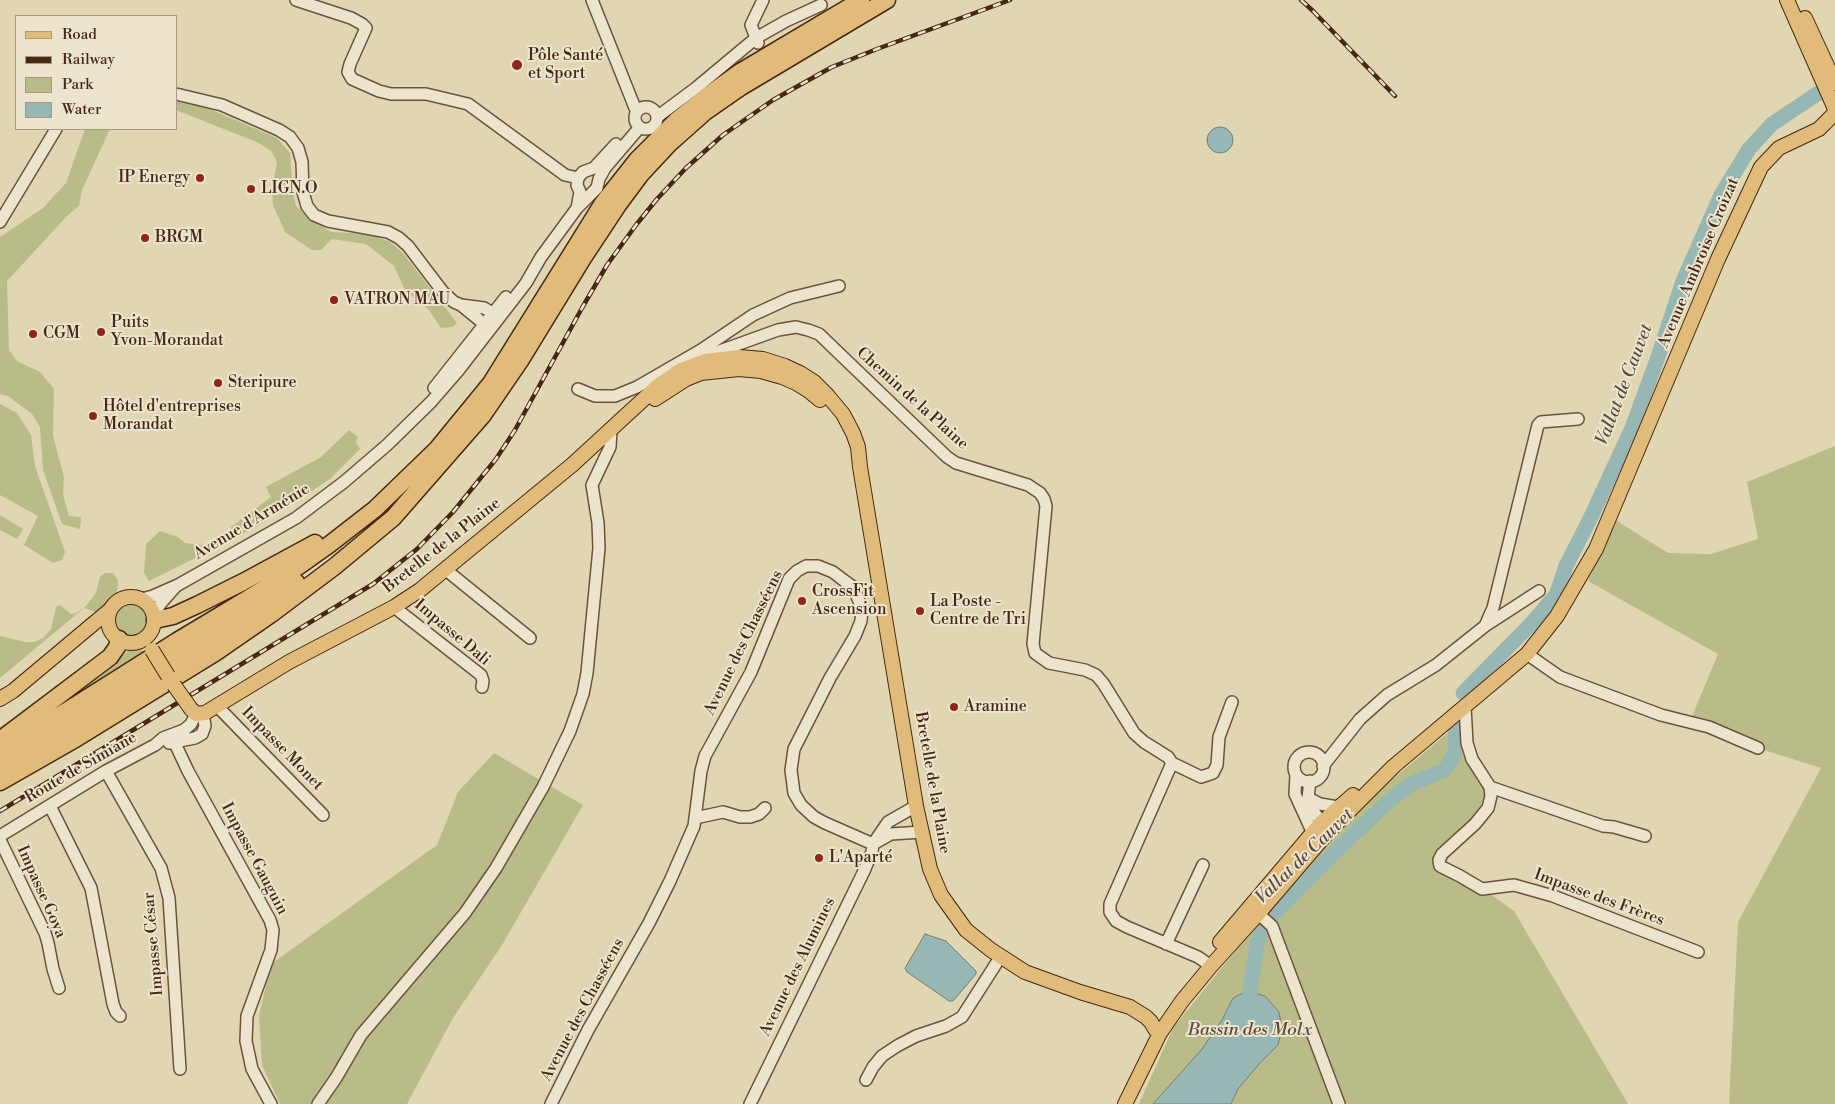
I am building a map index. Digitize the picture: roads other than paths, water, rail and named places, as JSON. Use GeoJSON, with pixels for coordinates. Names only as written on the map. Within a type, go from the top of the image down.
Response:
{"type":"FeatureCollection","features":[{"type":"Feature","properties":{"kind":"highway"},"geometry":{"type":"LineString","coordinates":[[0,753],[177,641],[282,578],[368,514],[409,477],[436,449],[491,383],[603,203],[637,160],[677,120],[711,92],[740,72],[861,0]]}},
{"type":"Feature","properties":{"kind":"highway"},"geometry":{"type":"LineString","coordinates":[[0,782],[77,738],[215,653],[334,567],[393,518],[483,414],[520,361],[618,205],[641,174],[669,144],[705,112],[741,87],[886,0]]}},
{"type":"Feature","properties":{"kind":"highway"},"geometry":{"type":"LineString","coordinates":[[154,617],[173,616],[302,550],[335,530],[409,477]]}},
{"type":"Feature","properties":{"kind":"highway"},"geometry":{"type":"LineString","coordinates":[[0,769],[234,623],[345,549],[428,479]]}},
{"type":"Feature","properties":{"kind":"highway"},"geometry":{"type":"LineString","coordinates":[[0,740],[110,658],[117,647],[116,637]]}},
{"type":"Feature","properties":{"kind":"main road"},"geometry":{"type":"LineString","coordinates":[[1787,0],[1835,116]]}},
{"type":"Feature","properties":{"kind":"main road"},"geometry":{"type":"LineString","coordinates":[[1797,0],[1835,83]]}},
{"type":"Feature","properties":{"kind":"main road","name":"Avenue Ambroise Croizat"},"geometry":{"type":"LineString","coordinates":[[1320,833],[1394,766],[1527,654],[1557,616],[1596,549],[1718,259],[1761,167],[1779,148],[1819,129],[1835,116]]}},
{"type":"Feature","properties":{"kind":"main road","name":"Bretelle de la Plaine"},"geometry":{"type":"LineString","coordinates":[[197,712],[217,706],[288,662],[394,607],[420,590],[611,430],[632,408],[659,385],[681,370],[704,360],[739,357],[763,359],[800,373],[814,382],[843,414],[858,447],[916,806],[930,870],[941,894],[966,930],[1026,972],[1075,991],[1130,1007],[1146,1017],[1157,1031]]}},
{"type":"Feature","properties":{"kind":"main road"},"geometry":{"type":"LineString","coordinates":[[0,699],[13,691],[111,609],[116,602],[124,598],[132,596],[142,599],[150,605],[154,617],[148,645]]}},
{"type":"Feature","properties":{"kind":"main road"},"geometry":{"type":"LineString","coordinates":[[111,609],[108,618],[109,626],[116,637]]}},
{"type":"Feature","properties":{"kind":"main road"},"geometry":{"type":"LineString","coordinates":[[83,633],[105,630],[127,642],[148,645],[171,680],[197,712]]}},
{"type":"Feature","properties":{"kind":"main road","name":"Avenue Ambroise Croizat"},"geometry":{"type":"LineString","coordinates":[[1125,1104],[1124,1098],[1137,1061],[1157,1031],[1182,986],[1261,915],[1338,807],[1366,784],[1394,766]]}},
{"type":"Feature","properties":{"kind":"street"},"geometry":{"type":"LineString","coordinates":[[296,0],[350,18],[366,28],[350,64],[348,72],[352,79],[379,92],[426,94],[468,104],[565,175],[581,179],[593,172],[599,179]]}},
{"type":"Feature","properties":{"kind":"street"},"geometry":{"type":"LineString","coordinates":[[592,0],[635,108]]}},
{"type":"Feature","properties":{"kind":"street"},"geometry":{"type":"LineString","coordinates":[[757,41],[751,25],[763,0]]}},
{"type":"Feature","properties":{"kind":"street"},"geometry":{"type":"LineString","coordinates":[[655,113],[691,92],[786,21],[826,3]]}},
{"type":"Feature","properties":{"kind":"street"},"geometry":{"type":"LineString","coordinates":[[178,94],[222,105],[279,130],[290,137],[298,148],[302,162],[303,192],[306,206],[314,215],[328,221],[388,232],[399,238],[408,246],[443,292],[454,302],[484,308],[497,315]]}},
{"type":"Feature","properties":{"kind":"street"},"geometry":{"type":"LineString","coordinates":[[644,106],[655,113],[653,127],[646,129],[637,125],[634,115],[639,108],[644,106]]}},
{"type":"Feature","properties":{"kind":"street"},"geometry":{"type":"LineString","coordinates":[[581,179],[585,193],[592,192],[598,186],[599,179],[605,168],[637,125]]}},
{"type":"Feature","properties":{"kind":"street"},"geometry":{"type":"LineString","coordinates":[[577,208],[581,179],[637,125]]}},
{"type":"Feature","properties":{"kind":"street"},"geometry":{"type":"LineString","coordinates":[[0,222],[55,130]]}},
{"type":"Feature","properties":{"kind":"street","name":"Avenue d'Arménie"},"geometry":{"type":"LineString","coordinates":[[142,599],[178,585],[296,518],[344,482],[387,446],[408,424],[497,315],[577,208],[592,192]]}},
{"type":"Feature","properties":{"kind":"street"},"geometry":{"type":"LineString","coordinates":[[578,389],[595,396],[615,396],[704,360],[737,324],[774,304],[808,293],[839,286]]}},
{"type":"Feature","properties":{"kind":"street"},"geometry":{"type":"LineString","coordinates":[[462,305],[487,326]]}},
{"type":"Feature","properties":{"kind":"street","name":"Chemin de la Plaine"},"geometry":{"type":"LineString","coordinates":[[704,360],[778,330],[796,327],[819,334],[956,463],[1028,486],[1040,493],[1046,506],[1033,644],[1035,653],[1049,663],[1084,670],[1096,675],[1134,733],[1144,742],[1168,757],[1172,763]]}},
{"type":"Feature","properties":{"kind":"street"},"geometry":{"type":"LineString","coordinates":[[1485,626],[1493,608],[1538,425],[1541,422],[1578,419]]}},
{"type":"Feature","properties":{"kind":"street"},"geometry":{"type":"LineString","coordinates":[[318,1104],[336,1078],[361,1035],[465,912],[496,868],[542,787],[570,731],[588,673],[599,548],[598,523],[592,485],[610,447],[611,430]]}},
{"type":"Feature","properties":{"kind":"street","name":"Avenue des Chasséens"},"geometry":{"type":"LineString","coordinates":[[551,1104],[588,1030],[653,915],[683,852],[694,826],[701,771],[706,756],[751,672],[789,579],[806,566],[818,566],[833,572],[853,587],[862,608],[861,621],[855,636],[830,678],[794,749],[791,770],[794,793],[801,805],[814,817],[873,844]]}},
{"type":"Feature","properties":{"kind":"street"},"geometry":{"type":"LineString","coordinates":[[446,570],[530,638]]}},
{"type":"Feature","properties":{"kind":"street","name":"Avenue d'Arménie"},"geometry":{"type":"LineString","coordinates":[[154,617],[160,603],[178,585]]}},
{"type":"Feature","properties":{"kind":"street"},"geometry":{"type":"LineString","coordinates":[[1296,774],[1302,780],[1310,781],[1318,778],[1321,775],[1323,766],[1360,718],[1387,695],[1436,665],[1485,626],[1539,590]]}},
{"type":"Feature","properties":{"kind":"street","name":"Impasse Dali"},"geometry":{"type":"LineString","coordinates":[[394,607],[481,676],[483,681],[482,687]]}},
{"type":"Feature","properties":{"kind":"street"},"geometry":{"type":"LineString","coordinates":[[1527,654],[1560,677],[1661,714],[1709,727],[1758,748]]}},
{"type":"Feature","properties":{"kind":"street"},"geometry":{"type":"LineString","coordinates":[[1207,963],[1116,921],[1110,912],[1110,904],[1172,763],[1201,777],[1213,773],[1217,765],[1219,737],[1232,702]]}},
{"type":"Feature","properties":{"kind":"street","name":"Impasse Monet"},"geometry":{"type":"LineString","coordinates":[[217,706],[323,815]]}},
{"type":"Feature","properties":{"kind":"street"},"geometry":{"type":"LineString","coordinates":[[1465,707],[1467,743],[1472,759],[1490,787],[1603,826],[1614,827],[1645,836]]}},
{"type":"Feature","properties":{"kind":"street","name":"Route de Simiane"},"geometry":{"type":"LineString","coordinates":[[0,838],[106,771],[155,745],[163,738],[195,738],[202,734],[205,726],[197,712]]}},
{"type":"Feature","properties":{"kind":"street","name":"Impasse Gauguin"},"geometry":{"type":"LineString","coordinates":[[173,739],[188,771],[270,920],[273,930],[271,950],[247,1016],[246,1041],[250,1062],[271,1104]]}},
{"type":"Feature","properties":{"kind":"street"},"geometry":{"type":"LineString","coordinates":[[1320,833],[1295,794],[1296,774],[1294,769],[1295,760],[1306,752],[1318,756],[1323,766]]}},
{"type":"Feature","properties":{"kind":"street","name":"Impasse César"},"geometry":{"type":"LineString","coordinates":[[106,771],[161,868],[169,898],[180,1069]]}},
{"type":"Feature","properties":{"kind":"street"},"geometry":{"type":"LineString","coordinates":[[1310,781],[1308,798],[1320,833]]}},
{"type":"Feature","properties":{"kind":"street","name":"Impasse des Frères"},"geometry":{"type":"LineString","coordinates":[[1490,787],[1491,796],[1488,808],[1475,824],[1442,854],[1439,860],[1440,866],[1444,870],[1460,876],[1482,889],[1514,885],[1553,896],[1698,952]]}},
{"type":"Feature","properties":{"kind":"street"},"geometry":{"type":"LineString","coordinates":[[1308,798],[1320,804],[1338,807]]}},
{"type":"Feature","properties":{"kind":"street"},"geometry":{"type":"LineString","coordinates":[[50,806],[91,888],[113,1004],[120,1016]]}},
{"type":"Feature","properties":{"kind":"street","name":"Avenue des Alumines"},"geometry":{"type":"LineString","coordinates":[[750,1104],[864,871],[872,852],[873,844],[888,822],[916,806]]}},
{"type":"Feature","properties":{"kind":"street"},"geometry":{"type":"LineString","coordinates":[[695,818],[722,812],[750,817],[759,814],[765,808]]}},
{"type":"Feature","properties":{"kind":"street"},"geometry":{"type":"LineString","coordinates":[[873,844],[891,834],[922,832]]}},
{"type":"Feature","properties":{"kind":"street","name":"Impasse Goya"},"geometry":{"type":"LineString","coordinates":[[0,838],[45,933],[59,988]]}},
{"type":"Feature","properties":{"kind":"street"},"geometry":{"type":"LineString","coordinates":[[1166,944],[1203,865]]}},
{"type":"Feature","properties":{"kind":"street"},"geometry":{"type":"LineString","coordinates":[[1261,915],[1272,926],[1302,1008],[1330,1075],[1339,1104]]}},
{"type":"Feature","properties":{"kind":"street"},"geometry":{"type":"LineString","coordinates":[[866,1080],[882,1056],[916,1036],[946,1026],[962,1017],[1001,956]]}},
{"type":"Feature","properties":{"kind":"water"},"geometry":{"type":"Polygon","coordinates":[[[1220,127],[1229,131],[1233,140],[1229,149],[1220,153],[1211,149],[1207,140],[1211,131],[1220,127]]]}},
{"type":"Feature","properties":{"kind":"water"},"geometry":{"type":"Polygon","coordinates":[[[925,934],[946,941],[976,971],[976,974],[953,1001],[949,1001],[907,972],[905,968],[925,934]]]}},
{"type":"Feature","properties":{"kind":"water","name":"Bassin des Molx"},"geometry":{"type":"Polygon","coordinates":[[[1247,991],[1265,996],[1279,1012],[1282,1029],[1278,1045],[1238,1089],[1231,1104],[1153,1104],[1202,1049],[1222,1020],[1233,998],[1247,991]]]}},
{"type":"Feature","properties":{"kind":"waterway","name":"Vallat de Cauvet"},"geometry":{"type":"LineString","coordinates":[[1463,693],[1530,625],[1556,595],[1566,566],[1632,428],[1683,281],[1721,195],[1749,149],[1772,124],[1820,92]]}},
{"type":"Feature","properties":{"kind":"waterway","name":"Vallat de Cauvet"},"geometry":{"type":"LineString","coordinates":[[1247,1012],[1257,944],[1264,924],[1334,853],[1390,800],[1409,785],[1445,770],[1456,751],[1455,725]]}},
{"type":"Feature","properties":{"kind":"railway"},"geometry":{"type":"LineString","coordinates":[[0,811],[373,584],[417,549],[453,512],[496,459],[515,430],[607,265],[636,225],[686,168],[723,135],[773,100],[832,67],[1010,0]]}},
{"type":"Feature","properties":{"kind":"railway"},"geometry":{"type":"LineString","coordinates":[[1301,0],[1395,96]]}},
{"type":"Feature","properties":{"kind":"place","name":"Pôle Santé et Sport"},"geometry":{"type":"Point","coordinates":[517,65]}},
{"type":"Feature","properties":{"kind":"place","name":"IP Energy"},"geometry":{"type":"Point","coordinates":[200,178]}},
{"type":"Feature","properties":{"kind":"place","name":"LIGN.O"},"geometry":{"type":"Point","coordinates":[251,189]}},
{"type":"Feature","properties":{"kind":"place","name":"BRGM"},"geometry":{"type":"Point","coordinates":[145,238]}},
{"type":"Feature","properties":{"kind":"place","name":"VATRON MAU"},"geometry":{"type":"Point","coordinates":[334,300]}},
{"type":"Feature","properties":{"kind":"place","name":"Puits Yvon-Morandat"},"geometry":{"type":"Point","coordinates":[101,332]}},
{"type":"Feature","properties":{"kind":"place","name":"CGM"},"geometry":{"type":"Point","coordinates":[33,334]}},
{"type":"Feature","properties":{"kind":"place","name":"Steripure"},"geometry":{"type":"Point","coordinates":[218,383]}},
{"type":"Feature","properties":{"kind":"place","name":"Hôtel d'entreprises Morandat"},"geometry":{"type":"Point","coordinates":[93,416]}},
{"type":"Feature","properties":{"kind":"place","name":"CrossFit Ascension"},"geometry":{"type":"Point","coordinates":[802,601]}},
{"type":"Feature","properties":{"kind":"place","name":"La Poste - Centre de Tri"},"geometry":{"type":"Point","coordinates":[920,611]}},
{"type":"Feature","properties":{"kind":"place","name":"Aramine"},"geometry":{"type":"Point","coordinates":[954,707]}},
{"type":"Feature","properties":{"kind":"place","name":"L'Aparté"},"geometry":{"type":"Point","coordinates":[819,858]}}]}
